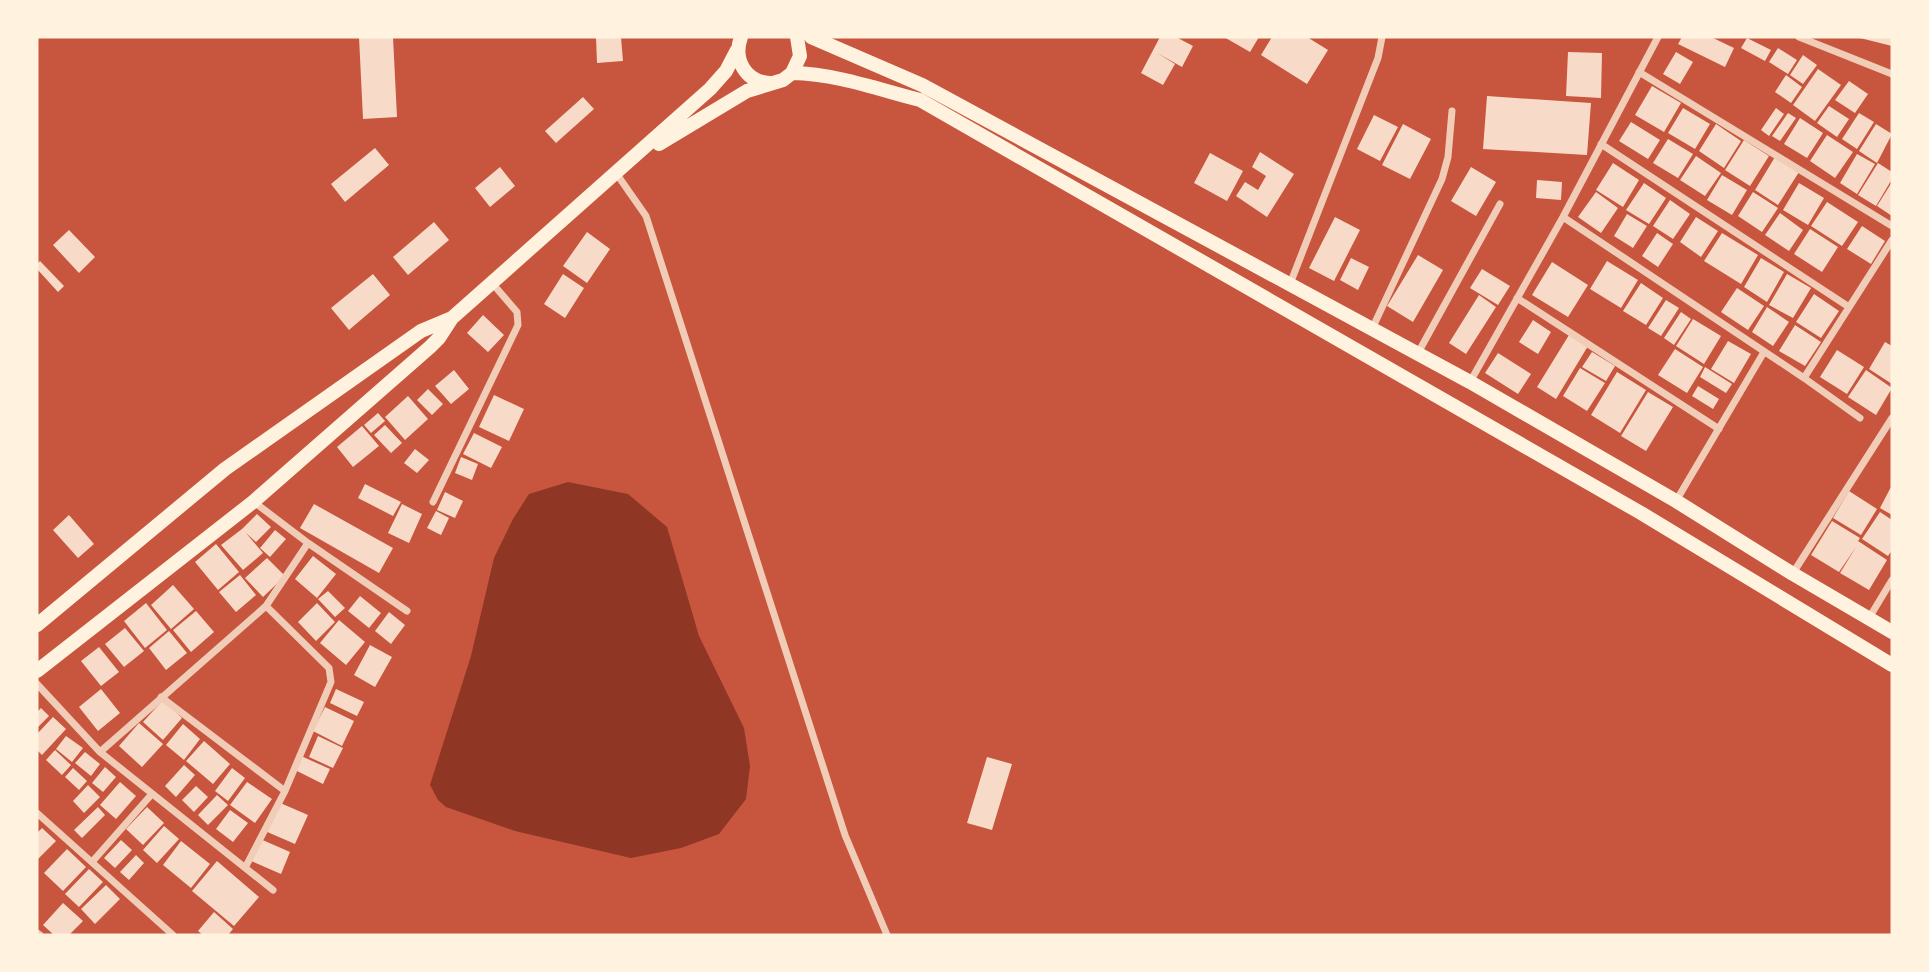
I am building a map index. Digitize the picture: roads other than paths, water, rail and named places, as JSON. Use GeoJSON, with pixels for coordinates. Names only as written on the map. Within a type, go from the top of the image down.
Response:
{"type":"FeatureCollection","features":[{"type":"Feature","properties":{"kind":"highway"},"geometry":{"type":"LineString","coordinates":[[630,161],[747,91],[783,80],[792,73],[800,55],[797,37]]}},
{"type":"Feature","properties":{"kind":"highway"},"geometry":{"type":"LineString","coordinates":[[811,37],[922,85],[1470,382],[1676,501],[1892,632]]}},
{"type":"Feature","properties":{"kind":"highway"},"geometry":{"type":"LineString","coordinates":[[739,43],[739,62],[745,72],[760,82],[772,83]]}},
{"type":"Feature","properties":{"kind":"highway"},"geometry":{"type":"LineString","coordinates":[[37,625],[225,469],[421,331],[452,317],[710,89],[726,71],[739,43]]}},
{"type":"Feature","properties":{"kind":"highway"},"geometry":{"type":"LineString","coordinates":[[792,73],[841,77],[860,85],[920,100],[1629,506],[1892,665]]}},
{"type":"Feature","properties":{"kind":"highway"},"geometry":{"type":"LineString","coordinates":[[37,671],[253,502],[439,338],[452,317]]}},
{"type":"Feature","properties":{"kind":"street"},"geometry":{"type":"LineString","coordinates":[[1290,285],[1378,58],[1381,37]]}},
{"type":"Feature","properties":{"kind":"street"},"geometry":{"type":"LineString","coordinates":[[1470,382],[1563,217],[1658,37]]}},
{"type":"Feature","properties":{"kind":"street"},"geometry":{"type":"LineString","coordinates":[[1799,37],[1892,74]]}},
{"type":"Feature","properties":{"kind":"street"},"geometry":{"type":"LineString","coordinates":[[1639,72],[1892,226]]}},
{"type":"Feature","properties":{"kind":"street"},"geometry":{"type":"LineString","coordinates":[[1372,329],[1442,180],[1448,157],[1452,111]]}},
{"type":"Feature","properties":{"kind":"street"},"geometry":{"type":"LineString","coordinates":[[1601,144],[1849,307]]}},
{"type":"Feature","properties":{"kind":"street"},"geometry":{"type":"LineString","coordinates":[[616,173],[646,216],[845,835],[887,935]]}},
{"type":"Feature","properties":{"kind":"street"},"geometry":{"type":"LineString","coordinates":[[1418,354],[1500,204]]}},
{"type":"Feature","properties":{"kind":"street"},"geometry":{"type":"LineString","coordinates":[[1563,217],[1860,418]]}},
{"type":"Feature","properties":{"kind":"street"},"geometry":{"type":"LineString","coordinates":[[1804,378],[1892,240]]}},
{"type":"Feature","properties":{"kind":"street"},"geometry":{"type":"LineString","coordinates":[[433,502],[518,324],[517,312],[492,282]]}},
{"type":"Feature","properties":{"kind":"street"},"geometry":{"type":"LineString","coordinates":[[1517,298],[1719,429]]}},
{"type":"Feature","properties":{"kind":"street"},"geometry":{"type":"LineString","coordinates":[[1676,501],[1764,352]]}},
{"type":"Feature","properties":{"kind":"street"},"geometry":{"type":"LineString","coordinates":[[1793,574],[1892,418]]}},
{"type":"Feature","properties":{"kind":"street"},"geometry":{"type":"LineString","coordinates":[[253,502],[407,611]]}},
{"type":"Feature","properties":{"kind":"street"},"geometry":{"type":"LineString","coordinates":[[100,752],[266,606],[308,543]]}},
{"type":"Feature","properties":{"kind":"street"},"geometry":{"type":"LineString","coordinates":[[1869,618],[1892,580]]}},
{"type":"Feature","properties":{"kind":"street"},"geometry":{"type":"LineString","coordinates":[[244,868],[285,790],[331,682],[329,668],[266,606]]}},
{"type":"Feature","properties":{"kind":"street"},"geometry":{"type":"LineString","coordinates":[[37,684],[100,752],[273,890]]}},
{"type":"Feature","properties":{"kind":"street"},"geometry":{"type":"LineString","coordinates":[[161,696],[285,790]]}},
{"type":"Feature","properties":{"kind":"street"},"geometry":{"type":"LineString","coordinates":[[92,862],[151,795]]}},
{"type":"Feature","properties":{"kind":"street"},"geometry":{"type":"LineString","coordinates":[[38,818],[92,862],[173,935]]}}]}
